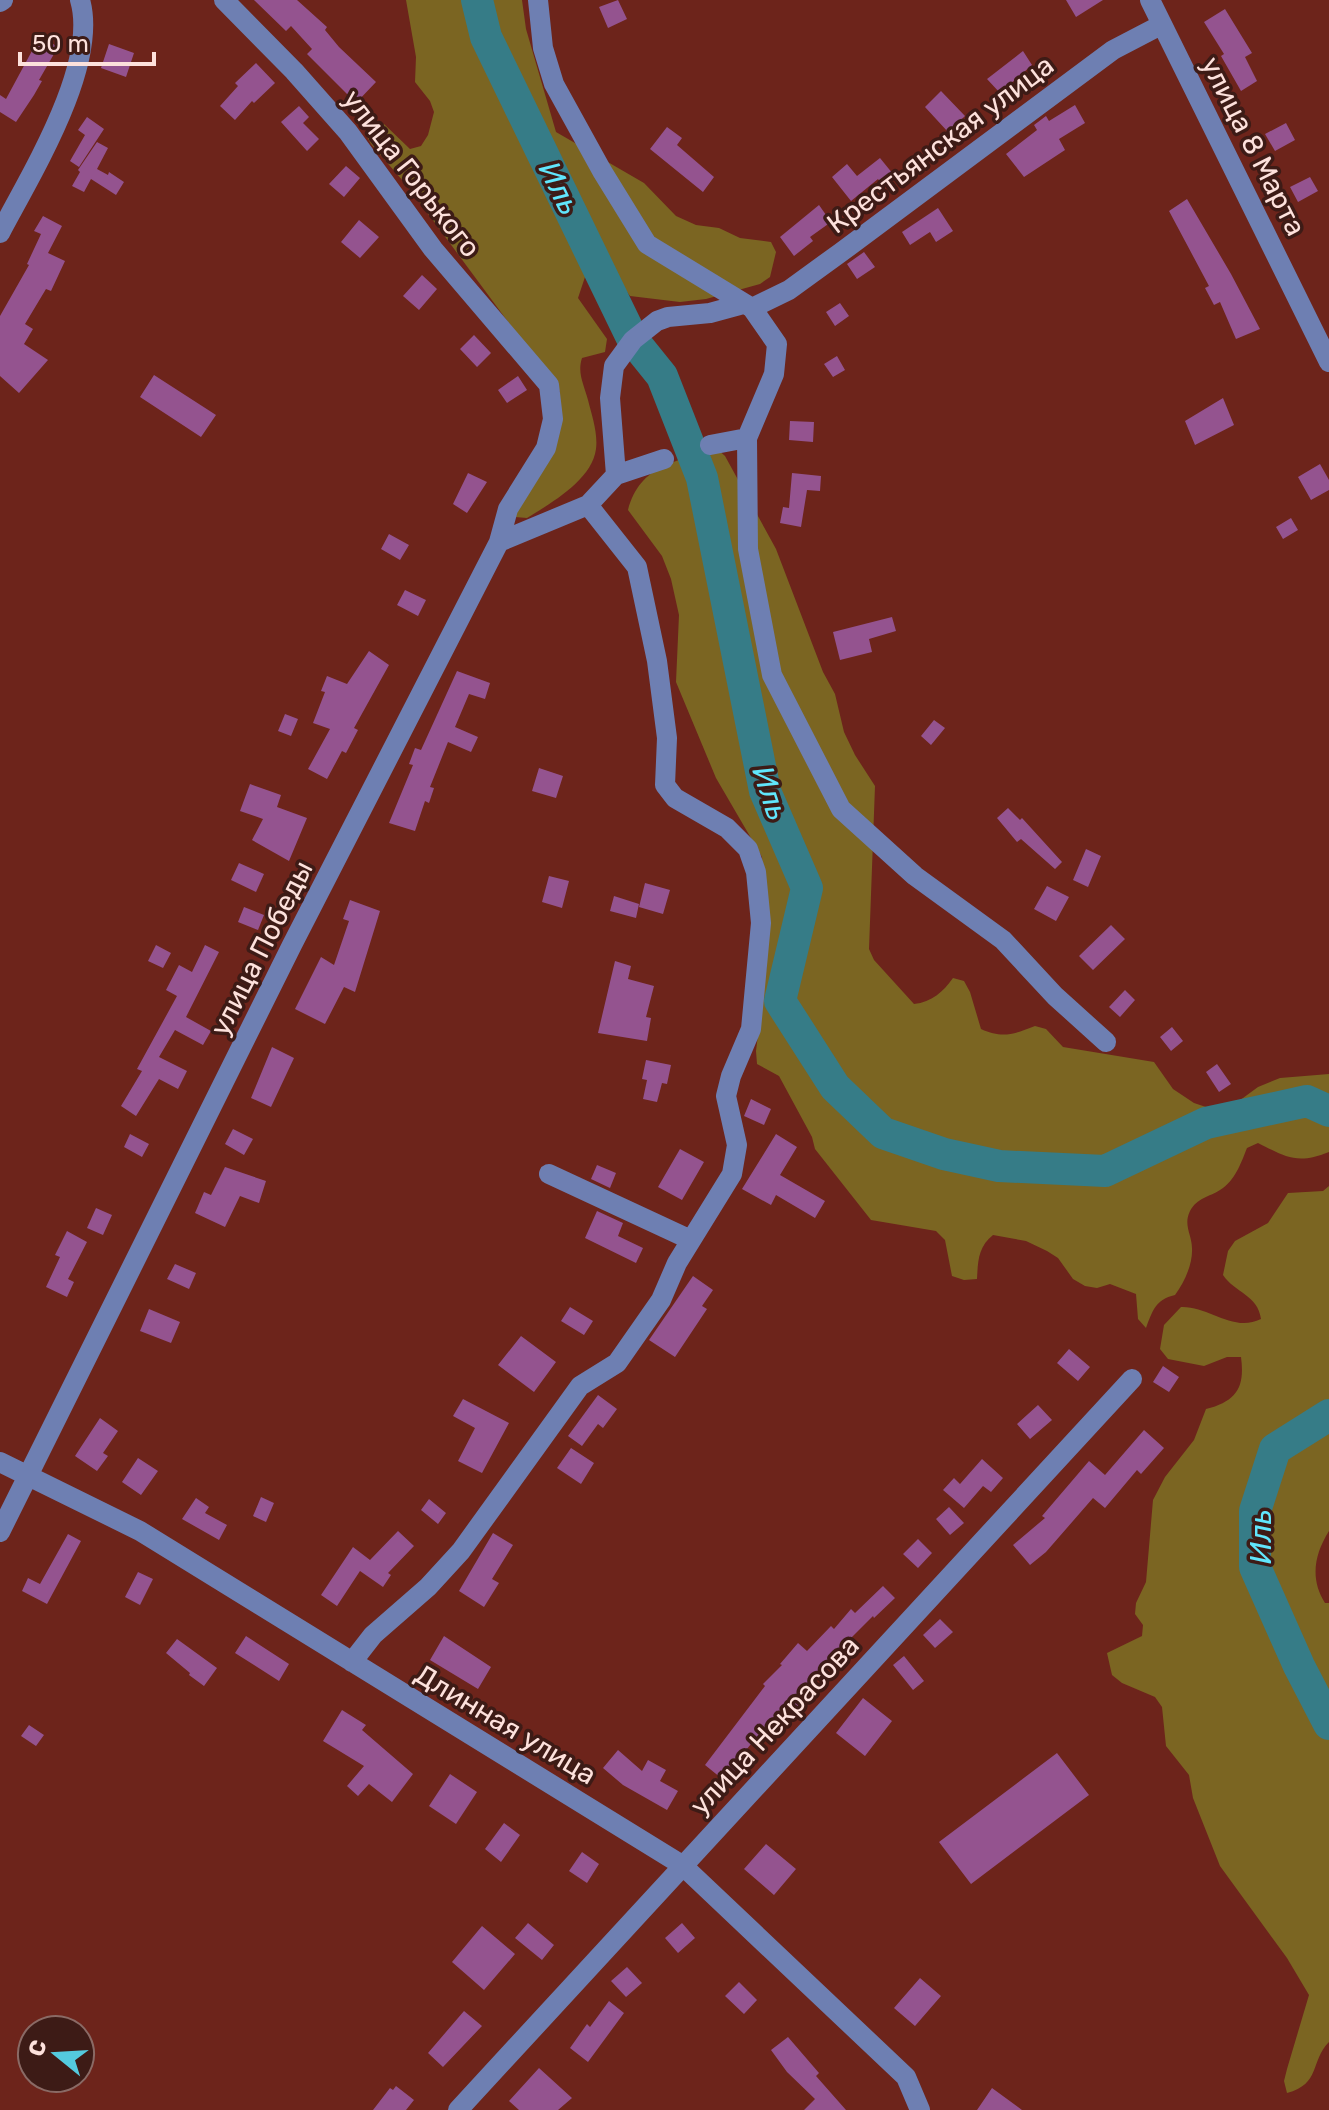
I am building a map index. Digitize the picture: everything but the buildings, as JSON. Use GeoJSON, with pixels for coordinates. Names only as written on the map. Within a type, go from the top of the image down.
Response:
{"type":"FeatureCollection","features":[{"type":"Feature","properties":{"kind":"street"},"geometry":{"type":"LineString","coordinates":[[0,233],[39,158],[69,90],[83,47],[85,17],[80,0]]}},
{"type":"Feature","properties":{"kind":"street","name":"улица Горького"},"geometry":{"type":"LineString","coordinates":[[224,0],[294,71],[348,132],[433,249],[549,385]]}},
{"type":"Feature","properties":{"kind":"street"},"geometry":{"type":"LineString","coordinates":[[538,0],[543,48],[554,84],[647,244],[748,306],[777,344],[774,374],[747,438],[748,549],[772,675],[841,809],[915,876],[1003,940],[1055,996],[1106,1042]]}},
{"type":"Feature","properties":{"kind":"street","name":"улица 8 Марта"},"geometry":{"type":"LineString","coordinates":[[1150,0],[1329,362]]}},
{"type":"Feature","properties":{"kind":"street","name":"Крестьянская улица"},"geometry":{"type":"LineString","coordinates":[[616,475],[610,398],[614,366],[633,340],[657,321],[668,317],[748,306],[802,281],[1113,50],[1161,25]]}},
{"type":"Feature","properties":{"kind":"street","name":"улица Победы"},"geometry":{"type":"LineString","coordinates":[[0,1532],[299,931],[499,542],[508,509],[546,448],[553,419],[549,385]]}},
{"type":"Feature","properties":{"kind":"street"},"geometry":{"type":"LineString","coordinates":[[710,445],[747,438]]}},
{"type":"Feature","properties":{"kind":"street"},"geometry":{"type":"LineString","coordinates":[[499,542],[588,505],[616,475],[664,459]]}},
{"type":"Feature","properties":{"kind":"street"},"geometry":{"type":"LineString","coordinates":[[352,1662],[373,1635],[428,1587],[461,1551],[580,1386],[617,1363],[661,1300],[677,1263],[732,1174],[737,1145],[726,1096],[751,1029],[761,923],[756,872],[748,849],[727,828],[675,798],[665,785],[667,738],[659,676],[637,567],[588,505]]}},
{"type":"Feature","properties":{"kind":"street"},"geometry":{"type":"LineString","coordinates":[[549,1174],[691,1240]]}},
{"type":"Feature","properties":{"kind":"street","name":"улица Некрасова"},"geometry":{"type":"LineString","coordinates":[[458,2110],[1132,1379]]}},
{"type":"Feature","properties":{"kind":"street","name":"Длинная улица"},"geometry":{"type":"LineString","coordinates":[[0,1462],[140,1531],[682,1865],[906,2077],[920,2110]]}},
{"type":"Feature","properties":{"kind":"shaded area"},"geometry":{"type":"Polygon","coordinates":[[[406,0],[522,0],[526,29],[556,132],[644,183],[676,216],[696,225],[719,228],[740,238],[771,242],[776,252],[770,277],[760,284],[706,299],[680,302],[630,296],[605,261],[600,258],[589,265],[578,298],[607,339],[605,352],[582,358],[580,369],[595,431],[596,449],[587,471],[579,480],[527,518],[515,517],[556,423],[560,392],[365,133],[372,124],[384,124],[410,149],[421,146],[428,135],[434,112],[430,101],[415,82],[416,57],[406,0]]]}},
{"type":"Feature","properties":{"kind":"shaded area"},"geometry":{"type":"Polygon","coordinates":[[[716,448],[725,456],[776,549],[823,672],[835,694],[844,732],[875,786],[869,949],[874,960],[914,1004],[936,996],[953,978],[964,981],[981,1029],[1008,1034],[1035,1026],[1046,1029],[1063,1047],[1154,1062],[1173,1089],[1194,1103],[1215,1110],[1228,1109],[1258,1087],[1280,1078],[1329,1074],[1329,1152],[1300,1159],[1258,1143],[1247,1148],[1230,1182],[1200,1200],[1190,1211],[1188,1225],[1192,1254],[1187,1273],[1175,1295],[1156,1307],[1146,1328],[1138,1319],[1136,1294],[1110,1284],[1097,1288],[1085,1286],[1073,1279],[1058,1258],[1026,1241],[993,1235],[982,1249],[977,1279],[964,1280],[952,1276],[945,1240],[936,1231],[871,1220],[815,1149],[812,1137],[779,1076],[757,1064],[767,962],[762,857],[716,778],[676,682],[679,615],[671,579],[662,556],[628,510],[641,483],[651,474],[674,462],[716,448]]]}},
{"type":"Feature","properties":{"kind":"shaded area"},"geometry":{"type":"Polygon","coordinates":[[[1329,1186],[1329,1531],[1317,1558],[1316,1576],[1320,1594],[1325,1603],[1329,1603],[1329,2042],[1310,2078],[1298,2089],[1287,2093],[1284,2081],[1309,1995],[1287,1958],[1220,1866],[1193,1798],[1189,1775],[1166,1746],[1162,1707],[1155,1697],[1122,1683],[1112,1675],[1107,1653],[1142,1636],[1143,1625],[1135,1614],[1136,1603],[1146,1582],[1153,1500],[1165,1477],[1194,1440],[1206,1409],[1232,1397],[1242,1377],[1241,1357],[1227,1357],[1204,1366],[1168,1359],[1160,1349],[1164,1325],[1181,1307],[1241,1323],[1261,1319],[1251,1299],[1223,1275],[1228,1251],[1235,1241],[1268,1223],[1288,1193],[1323,1191],[1329,1186]]]}},
{"type":"Feature","properties":{"kind":"waterway","name":"Иль"},"geometry":{"type":"LineString","coordinates":[[477,0],[486,37],[633,340],[662,376],[702,478],[765,791],[807,888],[780,1001],[835,1087],[883,1133],[944,1154],[999,1166],[1105,1171],[1206,1123],[1307,1101],[1329,1111]]}},
{"type":"Feature","properties":{"kind":"waterway","name":"Иль"},"geometry":{"type":"LineString","coordinates":[[1329,1415],[1275,1449],[1255,1511],[1255,1567],[1299,1666],[1329,1724]]}}]}
